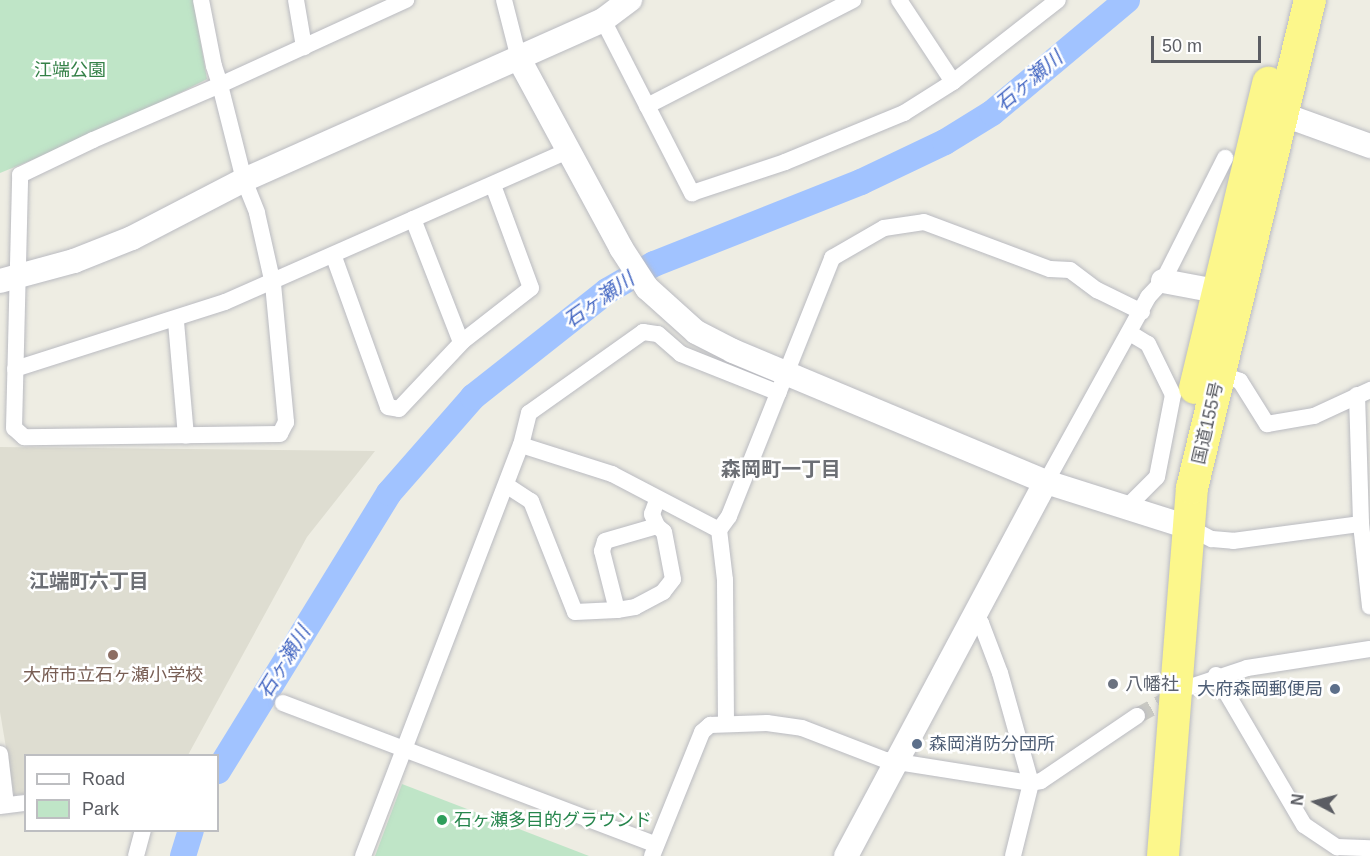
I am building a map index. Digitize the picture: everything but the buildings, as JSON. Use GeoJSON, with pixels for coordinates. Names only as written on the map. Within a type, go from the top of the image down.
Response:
{"type":"FeatureCollection","features":[{"type":"Feature","properties":{"kind":"highway","name":"国道155号"},"geometry":{"type":"LineString","coordinates":[[1163,856],[1178,526],[1192,488],[1220,375],[1272,110],[1290,0]]}},
{"type":"Feature","properties":{"kind":"highway","name":"国道155号"},"geometry":{"type":"LineString","coordinates":[[1144,856],[1178,526],[1216,291],[1272,110],[1310,0]]}},
{"type":"Feature","properties":{"kind":"street"},"geometry":{"type":"LineString","coordinates":[[201,0],[220,85],[244,180],[273,284],[284,380],[285,422],[280,434],[24,437],[14,428],[15,369],[9,279],[20,175],[220,85],[304,47],[403,1]]}},
{"type":"Feature","properties":{"kind":"street"},"geometry":{"type":"LineString","coordinates":[[296,0],[304,47]]}},
{"type":"Feature","properties":{"kind":"street"},"geometry":{"type":"LineString","coordinates":[[504,0],[519,59],[621,248],[657,299],[696,332],[783,383]]}},
{"type":"Feature","properties":{"kind":"street"},"geometry":{"type":"LineString","coordinates":[[9,279],[132,238],[244,180],[603,20],[630,0]]}},
{"type":"Feature","properties":{"kind":"street"},"geometry":{"type":"LineString","coordinates":[[647,106],[853,0]]}},
{"type":"Feature","properties":{"kind":"street"},"geometry":{"type":"LineString","coordinates":[[899,0],[953,82]]}},
{"type":"Feature","properties":{"kind":"street"},"geometry":{"type":"LineString","coordinates":[[603,20],[692,193],[785,162],[904,113],[953,82],[1058,0]]}},
{"type":"Feature","properties":{"kind":"street"},"geometry":{"type":"LineString","coordinates":[[1272,110],[1370,146]]}},
{"type":"Feature","properties":{"kind":"street"},"geometry":{"type":"LineString","coordinates":[[15,369],[176,322],[273,284],[570,150]]}},
{"type":"Feature","properties":{"kind":"street"},"geometry":{"type":"LineString","coordinates":[[846,856],[1047,482],[1142,312],[1163,281],[1225,158]]}},
{"type":"Feature","properties":{"kind":"street"},"geometry":{"type":"LineString","coordinates":[[334,257],[388,406],[399,409],[462,342],[531,288],[493,185]]}},
{"type":"Feature","properties":{"kind":"street"},"geometry":{"type":"LineString","coordinates":[[413,219],[462,342]]}},
{"type":"Feature","properties":{"kind":"street"},"geometry":{"type":"LineString","coordinates":[[726,724],[725,580],[719,530],[729,516],[832,258],[853,242],[910,222],[938,225],[1050,269],[1070,270],[1097,290],[1142,312]]}},
{"type":"Feature","properties":{"kind":"street"},"geometry":{"type":"LineString","coordinates":[[1163,281],[1216,291]]}},
{"type":"Feature","properties":{"kind":"street"},"geometry":{"type":"LineString","coordinates":[[176,322],[186,436]]}},
{"type":"Feature","properties":{"kind":"street"},"geometry":{"type":"LineString","coordinates":[[363,856],[521,445],[529,413],[644,332],[658,334],[681,354],[783,383],[1047,482],[1178,526],[1212,540],[1233,541],[1360,524]]}},
{"type":"Feature","properties":{"kind":"street"},"geometry":{"type":"LineString","coordinates":[[1125,509],[1157,477],[1173,394],[1148,344],[1130,333]]}},
{"type":"Feature","properties":{"kind":"street"},"geometry":{"type":"LineString","coordinates":[[1220,375],[1240,381],[1267,424],[1314,416],[1363,392],[1360,524],[1370,607]]}},
{"type":"Feature","properties":{"kind":"street"},"geometry":{"type":"LineString","coordinates":[[521,445],[612,474],[657,500],[719,530]]}},
{"type":"Feature","properties":{"kind":"street"},"geometry":{"type":"LineString","coordinates":[[506,485],[531,501],[571,607],[575,612],[635,607],[663,592],[673,579],[664,532],[657,526],[652,514],[657,500]]}},
{"type":"Feature","properties":{"kind":"street"},"geometry":{"type":"LineString","coordinates":[[617,610],[602,551],[605,541],[657,526]]}},
{"type":"Feature","properties":{"kind":"street"},"geometry":{"type":"LineString","coordinates":[[973,619],[981,623],[1000,673],[1031,783],[1013,856]]}},
{"type":"Feature","properties":{"kind":"street"},"geometry":{"type":"LineString","coordinates":[[1190,687],[1216,675],[1370,649]]}},
{"type":"Feature","properties":{"kind":"street"},"geometry":{"type":"LineString","coordinates":[[1216,675],[1304,825],[1339,851],[1370,848]]}},
{"type":"Feature","properties":{"kind":"street"},"geometry":{"type":"LineString","coordinates":[[283,703],[403,748],[654,850],[702,732],[710,725],[783,723],[897,762],[1031,783],[1041,781],[1137,716]]}},
{"type":"Feature","properties":{"kind":"street"},"geometry":{"type":"LineString","coordinates":[[0,754],[3,806],[24,803]]}},
{"type":"Feature","properties":{"kind":"street"},"geometry":{"type":"LineString","coordinates":[[136,856],[143,832]]}},
{"type":"Feature","properties":{"kind":"shaded area"},"geometry":{"type":"Polygon","coordinates":[[[0,447],[375,451],[307,537],[189,754],[24,754],[24,794],[14,795],[0,712],[0,447]]]}},
{"type":"Feature","properties":{"kind":"green space","name":"江端公園"},"geometry":{"type":"Polygon","coordinates":[[[0,0],[193,0],[207,79],[117,125],[0,173],[0,0]]]}},
{"type":"Feature","properties":{"kind":"green space","name":"石ヶ瀬多目的グラウンド"},"geometry":{"type":"Polygon","coordinates":[[[402,784],[589,856],[375,856],[402,784]]]}},
{"type":"Feature","properties":{"kind":"waterway","name":"石ヶ瀬川"},"geometry":{"type":"LineString","coordinates":[[219,769],[389,493],[473,397],[607,291],[654,264],[861,182],[945,142],[992,113],[1127,0]]}},
{"type":"Feature","properties":{"kind":"waterway","name":"石ヶ瀬川"},"geometry":{"type":"LineString","coordinates":[[183,856],[190,832]]}},
{"type":"Feature","properties":{"kind":"tunnel"},"geometry":{"type":"LineString","coordinates":[[1137,716],[1179,693]]}},
{"type":"Feature","properties":{"kind":"place","name":"大府市立石ヶ瀬小学校"},"geometry":{"type":"Point","coordinates":[113,655]}},
{"type":"Feature","properties":{"kind":"place","name":"八幡社"},"geometry":{"type":"Point","coordinates":[1113,684]}},
{"type":"Feature","properties":{"kind":"place","name":"大府森岡郵便局"},"geometry":{"type":"Point","coordinates":[1335,689]}},
{"type":"Feature","properties":{"kind":"place","name":"森岡消防分団所"},"geometry":{"type":"Point","coordinates":[917,744]}},
{"type":"Feature","properties":{"kind":"place","name":"石ヶ瀬多目的グラウンド"},"geometry":{"type":"Point","coordinates":[442,820]}},
{"type":"Feature","properties":{"kind":"district","name":"森岡町一丁目"},"geometry":{"type":"Point","coordinates":[781,469]}},
{"type":"Feature","properties":{"kind":"district","name":"江端町六丁目"},"geometry":{"type":"Point","coordinates":[89,581]}}]}
